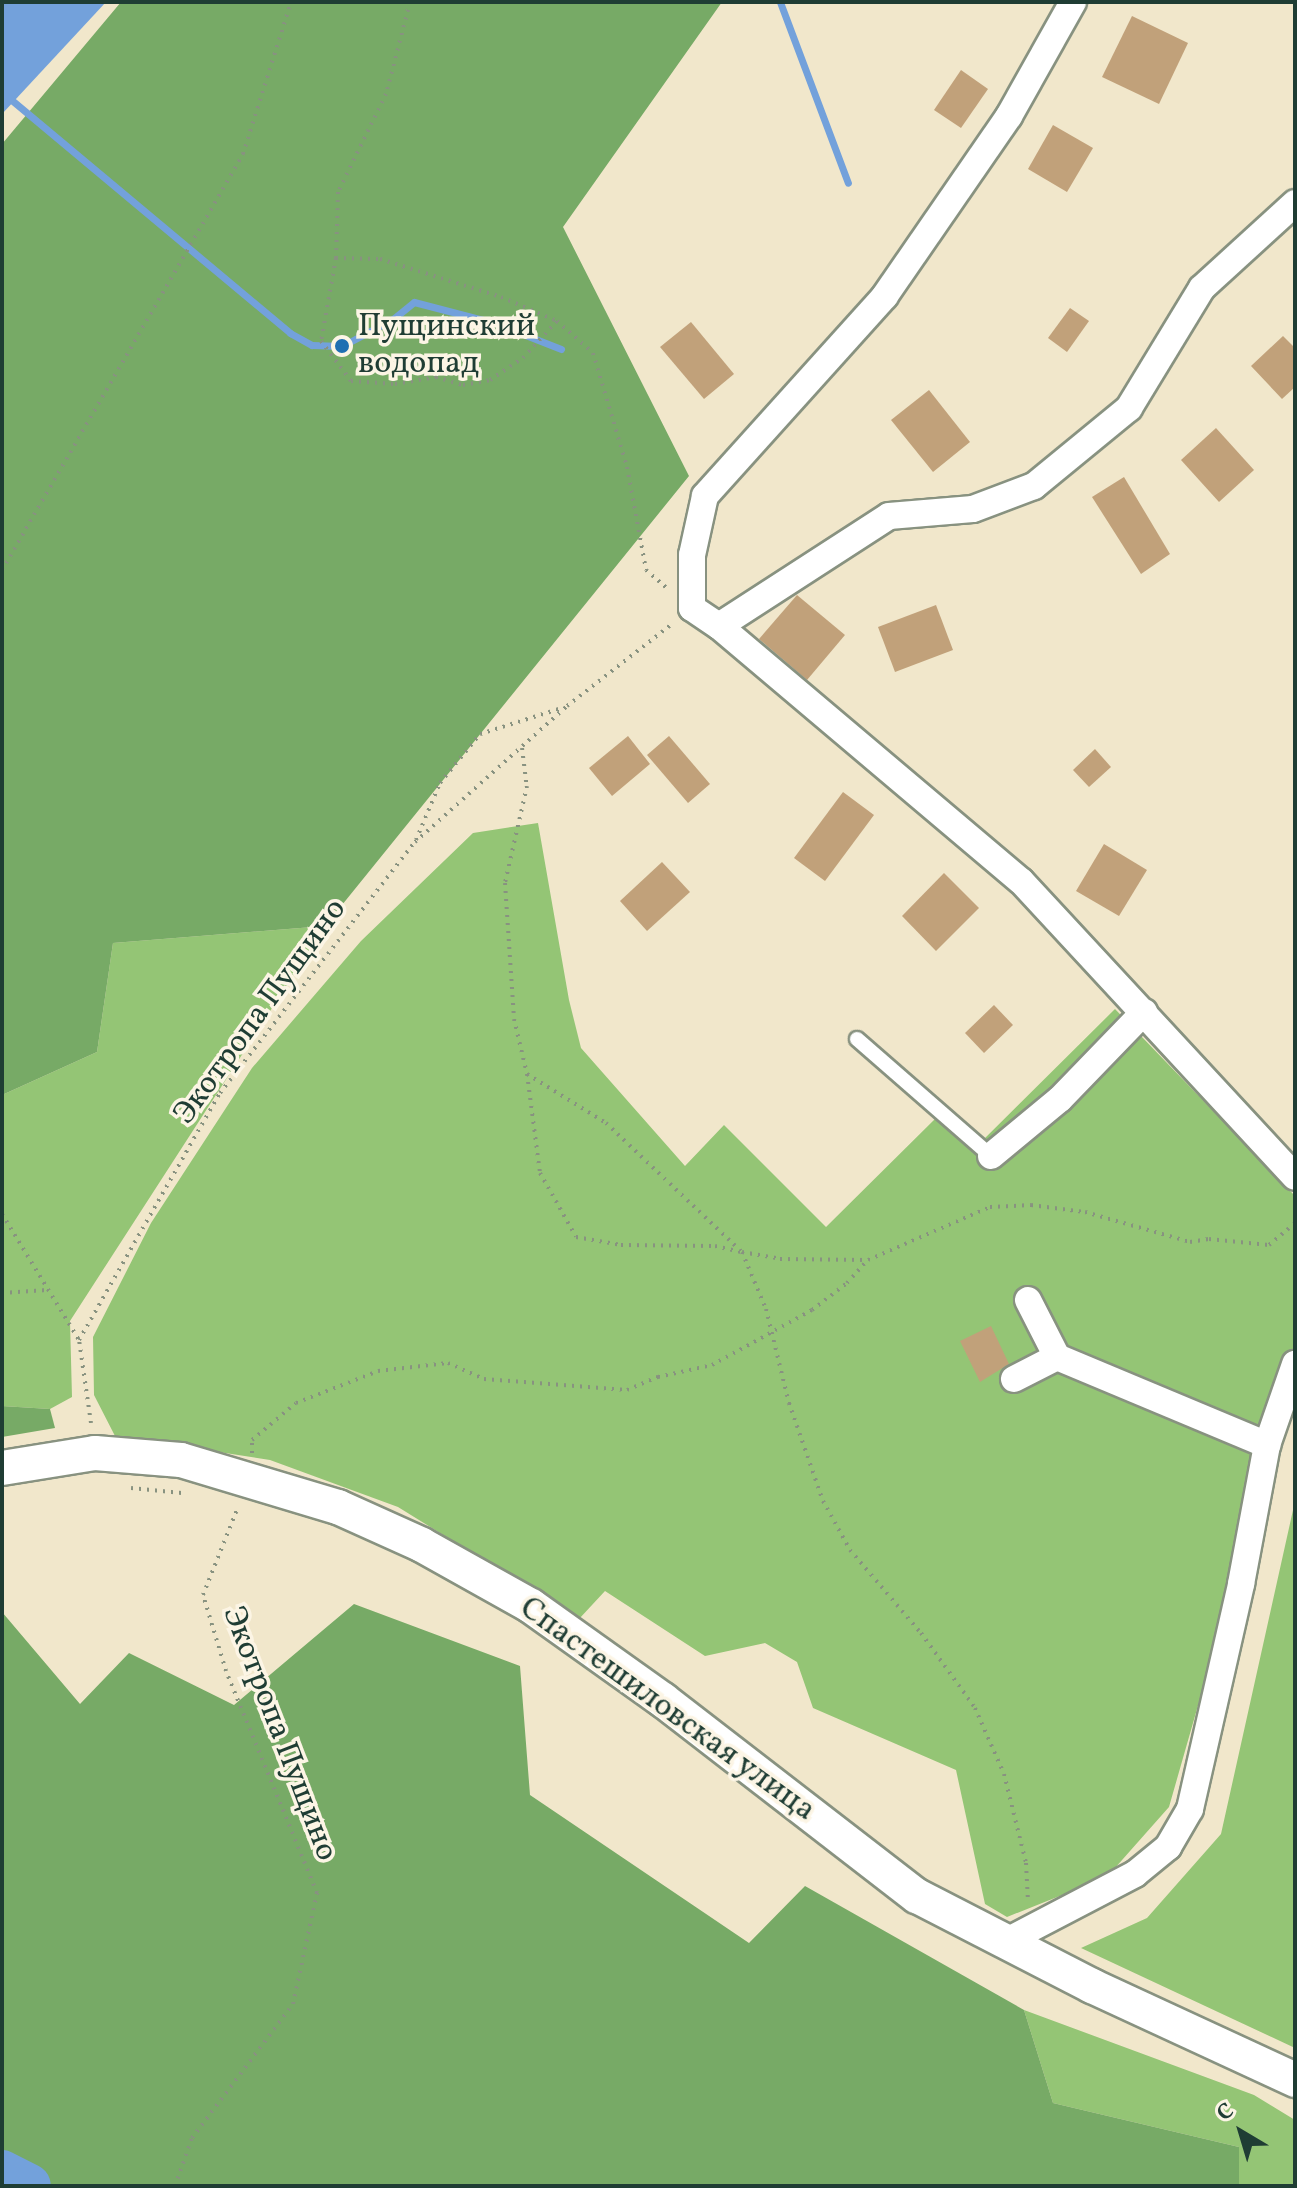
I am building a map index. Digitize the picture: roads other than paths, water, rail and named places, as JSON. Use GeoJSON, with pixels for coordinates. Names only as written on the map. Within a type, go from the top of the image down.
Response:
{"type":"FeatureCollection","features":[{"type":"Feature","properties":{"kind":"street"},"geometry":{"type":"LineString","coordinates":[[1073,2],[1009,116],[885,296],[705,496],[692,555],[692,608],[719,626],[1021,881],[1295,1177]]}},
{"type":"Feature","properties":{"kind":"street"},"geometry":{"type":"LineString","coordinates":[[719,626],[889,516],[973,509],[1034,486],[1129,408],[1202,288],[1295,203]]}},
{"type":"Feature","properties":{"kind":"street"},"geometry":{"type":"LineString","coordinates":[[991,1156],[1060,1099],[1144,1012]]}},
{"type":"Feature","properties":{"kind":"street"},"geometry":{"type":"LineString","coordinates":[[1028,1300],[1057,1357],[1267,1445]]}},
{"type":"Feature","properties":{"kind":"street"},"geometry":{"type":"LineString","coordinates":[[1014,1379],[1057,1357]]}},
{"type":"Feature","properties":{"kind":"street"},"geometry":{"type":"LineString","coordinates":[[1005,1942],[1135,1874],[1168,1847],[1190,1809],[1241,1584],[1267,1445],[1295,1364]]}},
{"type":"Feature","properties":{"kind":"street","name":"Спастешиловская улица"},"geometry":{"type":"LineString","coordinates":[[2,1468],[95,1453],[181,1460],[253,1479],[338,1507],[422,1545],[531,1606],[663,1700],[917,1896],[1005,1942],[1295,2080]]}},
{"type":"Feature","properties":{"kind":"lane"},"geometry":{"type":"LineString","coordinates":[[857,1039],[991,1156]]}},
{"type":"Feature","properties":{"kind":"water"},"geometry":{"type":"Polygon","coordinates":[[[2,2],[106,2],[2,114],[2,2]]]}},
{"type":"Feature","properties":{"kind":"waterway"},"geometry":{"type":"LineString","coordinates":[[780,2],[848,183]]}},
{"type":"Feature","properties":{"kind":"waterway"},"geometry":{"type":"LineString","coordinates":[[2,92],[290,333],[312,345],[342,346],[393,319],[414,302],[495,323],[561,349]]}},
{"type":"Feature","properties":{"kind":"waterway"},"geometry":{"type":"LineString","coordinates":[[2,2172],[29,2186]]}},
{"type":"Feature","properties":{"kind":"place","name":"Пущинский водопад"},"geometry":{"type":"Point","coordinates":[342,346]}}]}
